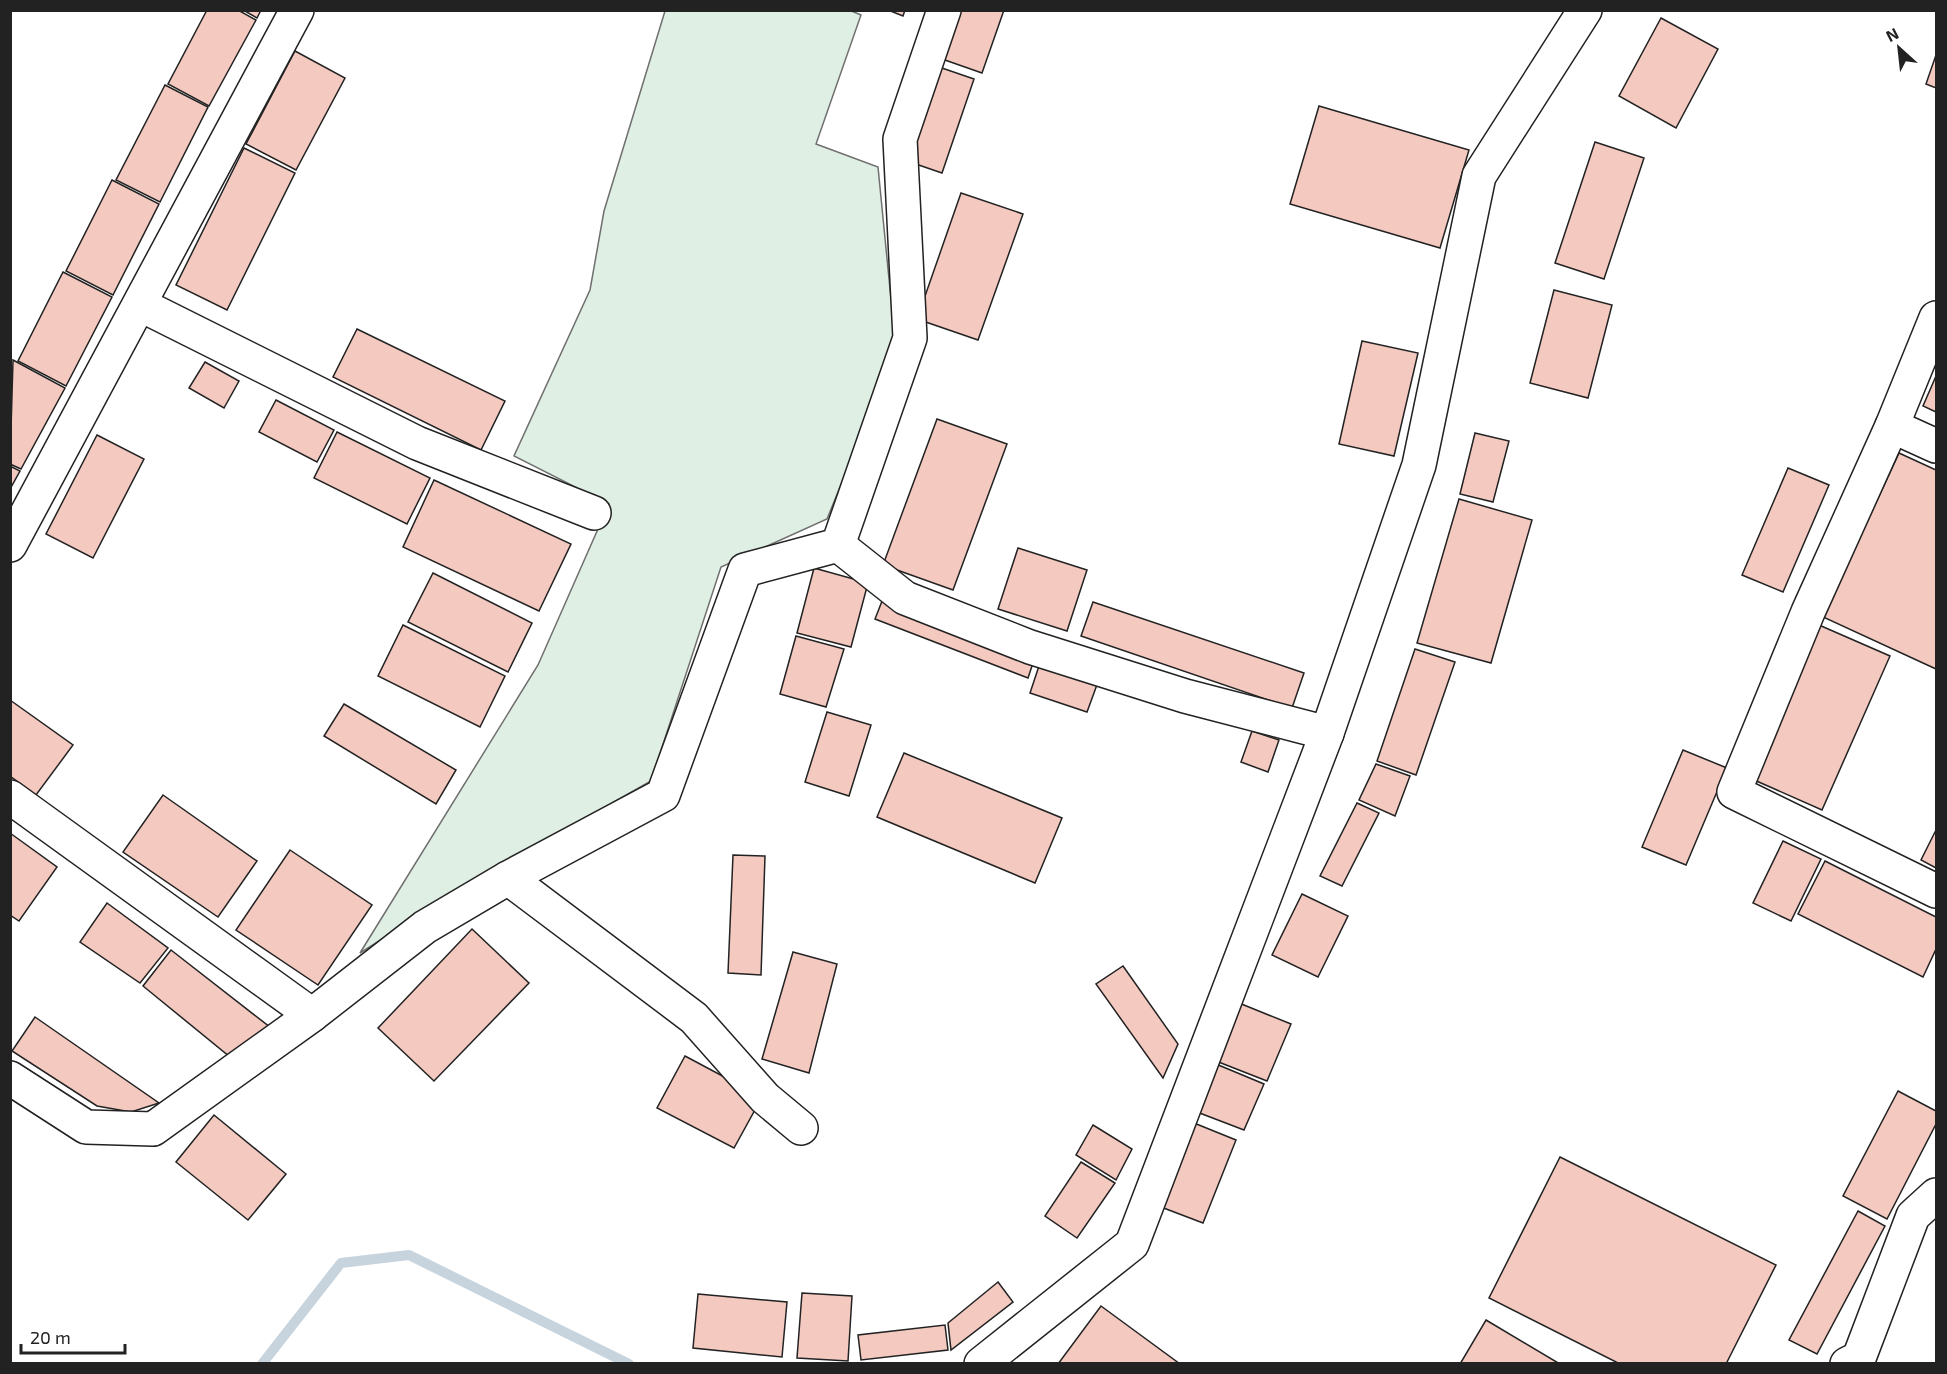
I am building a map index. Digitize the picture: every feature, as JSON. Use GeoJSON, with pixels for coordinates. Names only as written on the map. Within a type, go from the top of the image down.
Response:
{"type":"FeatureCollection","features":[{"type":"Feature","properties":{"kind":"street"},"geometry":{"type":"LineString","coordinates":[[10,545],[141,305],[297,10]]}},
{"type":"Feature","properties":{"kind":"street"},"geometry":{"type":"LineString","coordinates":[[838,545],[910,338],[900,139],[944,10]]}},
{"type":"Feature","properties":{"kind":"street"},"geometry":{"type":"LineString","coordinates":[[981,1364],[1132,1244],[1327,733],[1419,465],[1479,176],[1585,10]]}},
{"type":"Feature","properties":{"kind":"street"},"geometry":{"type":"LineString","coordinates":[[141,305],[417,443],[594,513]]}},
{"type":"Feature","properties":{"kind":"street"},"geometry":{"type":"LineString","coordinates":[[1936,318],[1892,426],[1808,612],[1734,792],[1936,891]]}},
{"type":"Feature","properties":{"kind":"street"},"geometry":{"type":"LineString","coordinates":[[1892,426],[1936,446]]}},
{"type":"Feature","properties":{"kind":"street"},"geometry":{"type":"LineString","coordinates":[[838,545],[905,598],[1030,647],[1185,696],[1327,733]]}},
{"type":"Feature","properties":{"kind":"street"},"geometry":{"type":"LineString","coordinates":[[10,1078],[86,1127],[153,1129],[312,1015],[425,927],[508,878],[663,795],[745,570],[838,545]]}},
{"type":"Feature","properties":{"kind":"street"},"geometry":{"type":"LineString","coordinates":[[10,797],[312,1015]]}},
{"type":"Feature","properties":{"kind":"street"},"geometry":{"type":"LineString","coordinates":[[508,878],[694,1018],[765,1098],[801,1128]]}},
{"type":"Feature","properties":{"kind":"street"},"geometry":{"type":"LineString","coordinates":[[1847,1364],[1859,1358],[1913,1216],[1936,1195]]}},
{"type":"Feature","properties":{"kind":"green space"},"geometry":{"type":"Polygon","coordinates":[[[849,10],[861,15],[816,144],[878,167],[896,350],[827,519],[721,567],[651,781],[483,876],[360,953],[538,665],[609,504],[514,456],[590,290],[604,211],[665,11],[849,10]]]}},
{"type":"Feature","properties":{"kind":"building"},"geometry":{"type":"Polygon","coordinates":[[[207,10],[238,10],[256,20],[209,106],[168,84],[207,10]]]}},
{"type":"Feature","properties":{"kind":"building"},"geometry":{"type":"Polygon","coordinates":[[[243,10],[261,10],[257,18],[243,10]]]}},
{"type":"Feature","properties":{"kind":"building"},"geometry":{"type":"Polygon","coordinates":[[[888,10],[905,10],[903,16],[888,10]]]}},
{"type":"Feature","properties":{"kind":"building"},"geometry":{"type":"Polygon","coordinates":[[[959,10],[1004,10],[982,73],[942,59],[959,10]]]}},
{"type":"Feature","properties":{"kind":"building"},"geometry":{"type":"Polygon","coordinates":[[[1661,18],[1718,49],[1676,128],[1619,96],[1661,18]]]}},
{"type":"Feature","properties":{"kind":"building"},"geometry":{"type":"Polygon","coordinates":[[[295,51],[345,78],[296,170],[246,144],[295,51]]]}},
{"type":"Feature","properties":{"kind":"building"},"geometry":{"type":"Polygon","coordinates":[[[1936,55],[1936,88],[1926,84],[1936,55]]]}},
{"type":"Feature","properties":{"kind":"building"},"geometry":{"type":"Polygon","coordinates":[[[939,67],[974,79],[942,173],[907,161],[939,67]]]}},
{"type":"Feature","properties":{"kind":"building"},"geometry":{"type":"Polygon","coordinates":[[[165,85],[208,107],[160,202],[116,180],[165,85]]]}},
{"type":"Feature","properties":{"kind":"building"},"geometry":{"type":"Polygon","coordinates":[[[1319,106],[1469,150],[1440,248],[1290,204],[1319,106]]]}},
{"type":"Feature","properties":{"kind":"building"},"geometry":{"type":"Polygon","coordinates":[[[1595,142],[1644,158],[1604,279],[1555,263],[1595,142]]]}},
{"type":"Feature","properties":{"kind":"building"},"geometry":{"type":"Polygon","coordinates":[[[244,148],[295,173],[227,310],[176,285],[244,148]]]}},
{"type":"Feature","properties":{"kind":"building"},"geometry":{"type":"Polygon","coordinates":[[[112,180],[159,204],[113,295],[66,271],[112,180]]]}},
{"type":"Feature","properties":{"kind":"building"},"geometry":{"type":"Polygon","coordinates":[[[961,193],[1023,214],[978,340],[917,319],[961,193]]]}},
{"type":"Feature","properties":{"kind":"building"},"geometry":{"type":"Polygon","coordinates":[[[63,272],[112,297],[66,386],[18,361],[63,272]]]}},
{"type":"Feature","properties":{"kind":"building"},"geometry":{"type":"Polygon","coordinates":[[[1554,290],[1612,305],[1588,398],[1530,383],[1554,290]]]}},
{"type":"Feature","properties":{"kind":"building"},"geometry":{"type":"Polygon","coordinates":[[[357,329],[505,401],[481,450],[333,377],[357,329]]]}},
{"type":"Feature","properties":{"kind":"building"},"geometry":{"type":"Polygon","coordinates":[[[1362,341],[1418,353],[1394,456],[1339,444],[1362,341]]]}},
{"type":"Feature","properties":{"kind":"building"},"geometry":{"type":"Polygon","coordinates":[[[13,360],[65,388],[21,469],[10,464],[13,360]]]}},
{"type":"Feature","properties":{"kind":"building"},"geometry":{"type":"Polygon","coordinates":[[[205,362],[239,381],[224,408],[189,388],[205,362]]]}},
{"type":"Feature","properties":{"kind":"building"},"geometry":{"type":"Polygon","coordinates":[[[1936,376],[1936,412],[1923,406],[1936,376]]]}},
{"type":"Feature","properties":{"kind":"building"},"geometry":{"type":"Polygon","coordinates":[[[276,400],[334,430],[317,462],[259,432],[276,400]]]}},
{"type":"Feature","properties":{"kind":"building"},"geometry":{"type":"Polygon","coordinates":[[[937,419],[1007,444],[953,590],[883,565],[937,419]]]}},
{"type":"Feature","properties":{"kind":"building"},"geometry":{"type":"Polygon","coordinates":[[[337,432],[430,478],[407,524],[314,478],[337,432]]]}},
{"type":"Feature","properties":{"kind":"building"},"geometry":{"type":"Polygon","coordinates":[[[1475,433],[1509,441],[1493,502],[1460,494],[1475,433]]]}},
{"type":"Feature","properties":{"kind":"building"},"geometry":{"type":"Polygon","coordinates":[[[97,435],[144,459],[93,558],[46,534],[97,435]]]}},
{"type":"Feature","properties":{"kind":"building"},"geometry":{"type":"Polygon","coordinates":[[[1899,453],[1936,470],[1936,669],[1823,617],[1899,453]]]}},
{"type":"Feature","properties":{"kind":"building"},"geometry":{"type":"Polygon","coordinates":[[[10,466],[20,471],[10,489],[10,466]]]}},
{"type":"Feature","properties":{"kind":"building"},"geometry":{"type":"Polygon","coordinates":[[[1788,468],[1829,485],[1783,592],[1742,575],[1788,468]]]}},
{"type":"Feature","properties":{"kind":"building"},"geometry":{"type":"Polygon","coordinates":[[[434,480],[571,544],[539,611],[403,547],[434,480]]]}},
{"type":"Feature","properties":{"kind":"building"},"geometry":{"type":"Polygon","coordinates":[[[1459,499],[1532,520],[1491,663],[1417,643],[1459,499]]]}},
{"type":"Feature","properties":{"kind":"building"},"geometry":{"type":"Polygon","coordinates":[[[1018,548],[1087,570],[1067,631],[998,609],[1018,548]]]}},
{"type":"Feature","properties":{"kind":"building"},"geometry":{"type":"Polygon","coordinates":[[[814,568],[868,583],[851,647],[797,633],[814,568]]]}},
{"type":"Feature","properties":{"kind":"building"},"geometry":{"type":"Polygon","coordinates":[[[433,573],[532,623],[508,672],[408,622],[433,573]]]}},
{"type":"Feature","properties":{"kind":"building"},"geometry":{"type":"Polygon","coordinates":[[[884,596],[1036,654],[1028,678],[875,619],[884,596]]]}},
{"type":"Feature","properties":{"kind":"building"},"geometry":{"type":"Polygon","coordinates":[[[1093,602],[1304,673],[1292,708],[1081,636],[1093,602]]]}},
{"type":"Feature","properties":{"kind":"building"},"geometry":{"type":"Polygon","coordinates":[[[403,625],[505,676],[480,727],[378,676],[403,625]]]}},
{"type":"Feature","properties":{"kind":"building"},"geometry":{"type":"Polygon","coordinates":[[[1819,625],[1890,656],[1822,810],[1752,779],[1819,625]]]}},
{"type":"Feature","properties":{"kind":"building"},"geometry":{"type":"Polygon","coordinates":[[[796,636],[844,649],[826,707],[780,694],[796,636]]]}},
{"type":"Feature","properties":{"kind":"building"},"geometry":{"type":"Polygon","coordinates":[[[1415,649],[1455,662],[1416,775],[1377,761],[1415,649]]]}},
{"type":"Feature","properties":{"kind":"building"},"geometry":{"type":"Polygon","coordinates":[[[1040,663],[1098,682],[1087,712],[1030,693],[1040,663]]]}},
{"type":"Feature","properties":{"kind":"building"},"geometry":{"type":"Polygon","coordinates":[[[10,700],[73,745],[36,795],[10,776],[10,700]]]}},
{"type":"Feature","properties":{"kind":"building"},"geometry":{"type":"Polygon","coordinates":[[[344,704],[456,770],[436,804],[324,736],[344,704]]]}},
{"type":"Feature","properties":{"kind":"building"},"geometry":{"type":"Polygon","coordinates":[[[827,712],[871,725],[849,796],[805,782],[827,712]]]}},
{"type":"Feature","properties":{"kind":"building"},"geometry":{"type":"Polygon","coordinates":[[[1252,731],[1279,740],[1268,772],[1241,762],[1252,731]]]}},
{"type":"Feature","properties":{"kind":"building"},"geometry":{"type":"Polygon","coordinates":[[[1683,750],[1727,768],[1686,865],[1642,847],[1683,750]]]}},
{"type":"Feature","properties":{"kind":"building"},"geometry":{"type":"Polygon","coordinates":[[[904,753],[1062,818],[1035,883],[877,817],[904,753]]]}},
{"type":"Feature","properties":{"kind":"building"},"geometry":{"type":"Polygon","coordinates":[[[1376,764],[1410,776],[1395,816],[1359,800],[1376,764]]]}},
{"type":"Feature","properties":{"kind":"building"},"geometry":{"type":"Polygon","coordinates":[[[163,795],[257,861],[218,917],[123,852],[163,795]]]}},
{"type":"Feature","properties":{"kind":"building"},"geometry":{"type":"Polygon","coordinates":[[[1357,803],[1379,813],[1342,886],[1320,876],[1357,803]]]}},
{"type":"Feature","properties":{"kind":"building"},"geometry":{"type":"Polygon","coordinates":[[[1936,830],[1936,868],[1921,860],[1936,830]]]}},
{"type":"Feature","properties":{"kind":"building"},"geometry":{"type":"Polygon","coordinates":[[[10,833],[57,867],[19,921],[10,915],[10,833]]]}},
{"type":"Feature","properties":{"kind":"building"},"geometry":{"type":"Polygon","coordinates":[[[1783,841],[1821,859],[1791,921],[1753,903],[1783,841]]]}},
{"type":"Feature","properties":{"kind":"building"},"geometry":{"type":"Polygon","coordinates":[[[290,850],[372,905],[318,985],[236,930],[290,850]]]}},
{"type":"Feature","properties":{"kind":"building"},"geometry":{"type":"Polygon","coordinates":[[[733,855],[765,856],[761,975],[728,973],[733,855]]]}},
{"type":"Feature","properties":{"kind":"building"},"geometry":{"type":"Polygon","coordinates":[[[1825,861],[1936,917],[1936,949],[1923,977],[1798,914],[1825,861]]]}},
{"type":"Feature","properties":{"kind":"building"},"geometry":{"type":"Polygon","coordinates":[[[1302,894],[1348,916],[1318,977],[1272,955],[1302,894]]]}},
{"type":"Feature","properties":{"kind":"building"},"geometry":{"type":"Polygon","coordinates":[[[107,903],[168,948],[140,983],[80,942],[107,903]]]}},
{"type":"Feature","properties":{"kind":"building"},"geometry":{"type":"Polygon","coordinates":[[[472,929],[529,983],[434,1081],[378,1028],[472,929]]]}},
{"type":"Feature","properties":{"kind":"building"},"geometry":{"type":"Polygon","coordinates":[[[171,950],[275,1031],[235,1061],[143,986],[171,950]]]}},
{"type":"Feature","properties":{"kind":"building"},"geometry":{"type":"Polygon","coordinates":[[[793,952],[837,964],[809,1073],[762,1059],[793,952]]]}},
{"type":"Feature","properties":{"kind":"building"},"geometry":{"type":"Polygon","coordinates":[[[1123,966],[1178,1044],[1163,1078],[1096,984],[1123,966]]]}},
{"type":"Feature","properties":{"kind":"building"},"geometry":{"type":"Polygon","coordinates":[[[1239,1003],[1291,1024],[1267,1081],[1216,1061],[1239,1003]]]}},
{"type":"Feature","properties":{"kind":"building"},"geometry":{"type":"Polygon","coordinates":[[[35,1017],[159,1103],[131,1112],[97,1106],[12,1051],[35,1017]]]}},
{"type":"Feature","properties":{"kind":"building"},"geometry":{"type":"Polygon","coordinates":[[[685,1056],[762,1097],[734,1148],[657,1108],[685,1056]]]}},
{"type":"Feature","properties":{"kind":"building"},"geometry":{"type":"Polygon","coordinates":[[[1216,1064],[1264,1084],[1244,1130],[1197,1112],[1216,1064]]]}},
{"type":"Feature","properties":{"kind":"building"},"geometry":{"type":"Polygon","coordinates":[[[1898,1091],[1936,1111],[1936,1124],[1887,1219],[1843,1196],[1898,1091]]]}},
{"type":"Feature","properties":{"kind":"building"},"geometry":{"type":"Polygon","coordinates":[[[214,1115],[286,1174],[248,1220],[176,1162],[214,1115]]]}},
{"type":"Feature","properties":{"kind":"building"},"geometry":{"type":"Polygon","coordinates":[[[1194,1123],[1236,1140],[1203,1223],[1161,1207],[1194,1123]]]}},
{"type":"Feature","properties":{"kind":"building"},"geometry":{"type":"Polygon","coordinates":[[[1093,1125],[1132,1149],[1116,1180],[1076,1155],[1093,1125]]]}},
{"type":"Feature","properties":{"kind":"building"},"geometry":{"type":"Polygon","coordinates":[[[1560,1157],[1776,1265],[1726,1364],[1620,1364],[1489,1298],[1560,1157]]]}},
{"type":"Feature","properties":{"kind":"building"},"geometry":{"type":"Polygon","coordinates":[[[1081,1162],[1115,1183],[1077,1238],[1045,1216],[1081,1162]]]}},
{"type":"Feature","properties":{"kind":"building"},"geometry":{"type":"Polygon","coordinates":[[[1858,1211],[1885,1226],[1817,1354],[1789,1340],[1858,1211]]]}},
{"type":"Feature","properties":{"kind":"building"},"geometry":{"type":"Polygon","coordinates":[[[998,1282],[1013,1302],[951,1350],[948,1323],[998,1282]]]}},
{"type":"Feature","properties":{"kind":"building"},"geometry":{"type":"Polygon","coordinates":[[[802,1293],[852,1296],[848,1361],[797,1358],[802,1293]]]}},
{"type":"Feature","properties":{"kind":"building"},"geometry":{"type":"Polygon","coordinates":[[[698,1294],[787,1302],[782,1357],[693,1348],[698,1294]]]}},
{"type":"Feature","properties":{"kind":"building"},"geometry":{"type":"Polygon","coordinates":[[[1101,1306],[1180,1364],[1058,1364],[1101,1306]]]}},
{"type":"Feature","properties":{"kind":"building"},"geometry":{"type":"Polygon","coordinates":[[[1486,1320],[1560,1364],[1460,1364],[1486,1320]]]}},
{"type":"Feature","properties":{"kind":"building"},"geometry":{"type":"Polygon","coordinates":[[[945,1325],[948,1350],[861,1360],[858,1335],[945,1325]]]}},
{"type":"Feature","properties":{"kind":"waterway"},"geometry":{"type":"LineString","coordinates":[[262,1364],[341,1263],[409,1255],[629,1364]]}}]}
